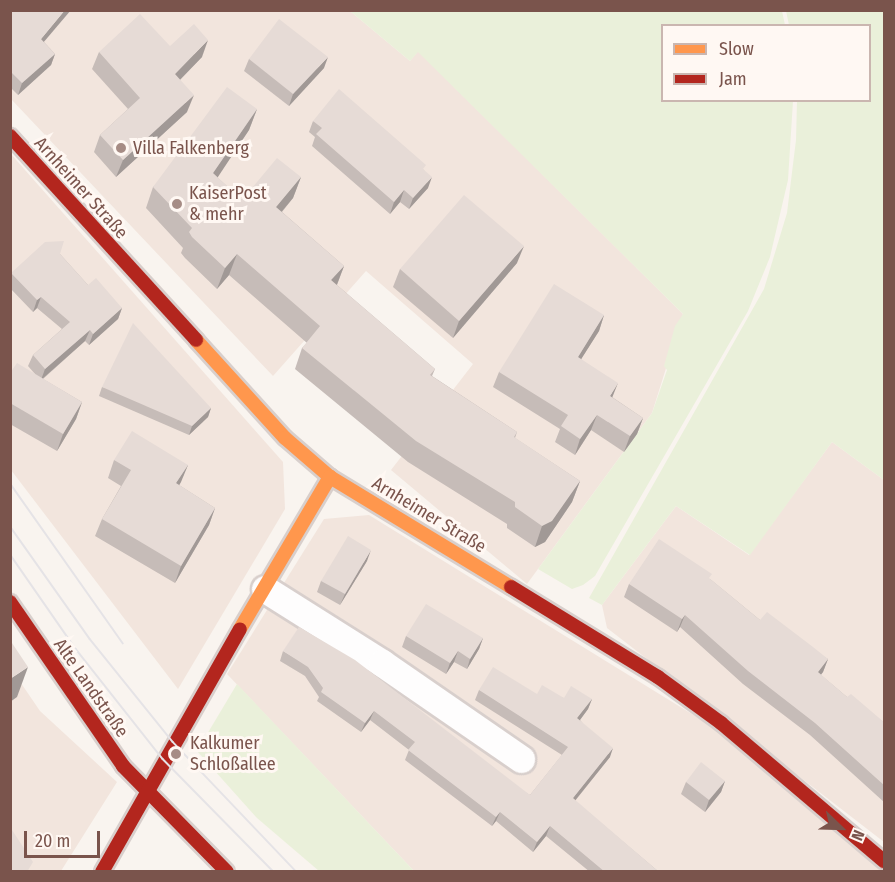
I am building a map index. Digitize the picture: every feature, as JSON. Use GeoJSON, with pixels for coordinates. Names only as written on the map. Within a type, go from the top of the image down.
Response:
{"type":"FeatureCollection","features":[{"type":"Feature","properties":{"kind":"main road","name":"Arnheimer Straße"},"geometry":{"type":"LineString","coordinates":[[10,136],[285,438],[330,477],[658,677],[722,723],[885,861]]}},
{"type":"Feature","properties":{"kind":"main road"},"geometry":{"type":"LineString","coordinates":[[102,872],[145,792],[330,477]]}},
{"type":"Feature","properties":{"kind":"main road","name":"Alte Landstraße"},"geometry":{"type":"LineString","coordinates":[[10,602],[123,766],[145,792],[227,872]]}},
{"type":"Feature","properties":{"kind":"street"},"geometry":{"type":"LineString","coordinates":[[265,589],[382,663],[521,759]]}},
{"type":"Feature","properties":{"kind":"shaded area"},"geometry":{"type":"Polygon","coordinates":[[[11,11],[350,11],[410,61],[418,51],[683,314],[652,413],[527,584],[391,470],[473,364],[366,271],[273,376],[11,99],[11,11]]]}},
{"type":"Feature","properties":{"kind":"shaded area"},"geometry":{"type":"Polygon","coordinates":[[[10,153],[283,462],[285,509],[178,689],[11,470],[10,153]]]}},
{"type":"Feature","properties":{"kind":"shaded area"},"geometry":{"type":"Polygon","coordinates":[[[832,442],[884,480],[884,842],[607,628],[602,605],[676,506],[749,555],[832,442]]]}},
{"type":"Feature","properties":{"kind":"shaded area"},"geometry":{"type":"Polygon","coordinates":[[[369,515],[721,732],[884,871],[414,871],[227,674],[324,519],[369,515]]]}},
{"type":"Feature","properties":{"kind":"shaded area"},"geometry":{"type":"Polygon","coordinates":[[[10,667],[40,711],[117,782],[61,871],[11,871],[10,667]]]}},
{"type":"Feature","properties":{"kind":"green space"},"geometry":{"type":"Polygon","coordinates":[[[350,11],[782,11],[785,24],[661,24],[661,102],[793,102],[788,180],[770,257],[748,311],[595,576],[583,585],[572,589],[538,569],[652,413],[667,370],[664,366],[675,326],[683,314],[418,52],[410,61],[350,11]]]}},
{"type":"Feature","properties":{"kind":"green space"},"geometry":{"type":"Polygon","coordinates":[[[786,11],[884,11],[884,480],[832,442],[750,555],[676,506],[602,605],[589,598],[764,289],[787,213],[796,140],[797,102],[871,102],[871,24],[789,24],[786,11]]]}},
{"type":"Feature","properties":{"kind":"green space"},"geometry":{"type":"Polygon","coordinates":[[[237,684],[414,871],[319,871],[257,818],[197,751],[237,684]]]}},
{"type":"Feature","properties":{"kind":"building"},"geometry":{"type":"Polygon","coordinates":[[[10,10],[27,12],[28,10],[65,10],[41,39],[55,54],[22,83],[10,71],[10,10]]]}},
{"type":"Feature","properties":{"kind":"building"},"geometry":{"type":"Polygon","coordinates":[[[140,14],[170,46],[194,24],[208,40],[175,74],[194,95],[123,160],[100,135],[140,98],[99,52],[140,14]]]}},
{"type":"Feature","properties":{"kind":"building"},"geometry":{"type":"Polygon","coordinates":[[[279,19],[328,57],[293,94],[249,59],[279,19]]]}},
{"type":"Feature","properties":{"kind":"building"},"geometry":{"type":"Polygon","coordinates":[[[227,87],[257,109],[213,173],[242,200],[277,158],[301,177],[276,207],[344,266],[331,280],[435,369],[430,375],[517,432],[514,437],[580,481],[552,521],[542,526],[515,507],[515,502],[416,441],[302,348],[320,326],[237,254],[225,268],[192,237],[189,232],[192,228],[153,187],[227,87]]]}},
{"type":"Feature","properties":{"kind":"building"},"geometry":{"type":"Polygon","coordinates":[[[339,89],[426,165],[423,169],[432,177],[413,198],[404,190],[394,202],[316,134],[322,128],[313,121],[339,89]]]}},
{"type":"Feature","properties":{"kind":"building"},"geometry":{"type":"Polygon","coordinates":[[[464,195],[524,246],[459,321],[400,269],[464,195]]]}},
{"type":"Feature","properties":{"kind":"building"},"geometry":{"type":"Polygon","coordinates":[[[64,241],[60,254],[88,285],[96,278],[122,308],[93,334],[90,330],[45,369],[33,355],[70,322],[41,297],[37,300],[11,273],[45,242],[64,241]]]}},
{"type":"Feature","properties":{"kind":"building"},"geometry":{"type":"Polygon","coordinates":[[[554,284],[604,315],[578,357],[618,383],[610,396],[643,418],[630,436],[597,415],[580,439],[561,426],[568,415],[499,372],[554,284]]]}},
{"type":"Feature","properties":{"kind":"building"},"geometry":{"type":"Polygon","coordinates":[[[133,323],[211,408],[192,426],[102,387],[133,323]]]}},
{"type":"Feature","properties":{"kind":"building"},"geometry":{"type":"Polygon","coordinates":[[[17,363],[82,402],[63,434],[10,403],[10,373],[17,363]]]}},
{"type":"Feature","properties":{"kind":"building"},"geometry":{"type":"Polygon","coordinates":[[[132,431],[188,465],[176,483],[215,508],[181,566],[102,519],[131,470],[114,460],[132,431]]]}},
{"type":"Feature","properties":{"kind":"building"},"geometry":{"type":"Polygon","coordinates":[[[348,536],[371,550],[345,594],[321,581],[348,536]]]}},
{"type":"Feature","properties":{"kind":"building"},"geometry":{"type":"Polygon","coordinates":[[[659,539],[712,574],[709,578],[760,620],[767,612],[828,659],[818,672],[847,697],[851,694],[885,723],[885,786],[815,723],[748,671],[685,615],[682,619],[629,584],[659,539]]]}},
{"type":"Feature","properties":{"kind":"building"},"geometry":{"type":"Polygon","coordinates":[[[426,604],[483,638],[470,659],[458,651],[450,663],[406,636],[426,604]]]}},
{"type":"Feature","properties":{"kind":"building"},"geometry":{"type":"Polygon","coordinates":[[[299,627],[355,660],[530,795],[568,747],[479,690],[493,667],[537,694],[542,685],[564,698],[571,686],[592,699],[577,718],[613,748],[573,798],[659,872],[605,872],[550,826],[537,842],[500,812],[496,817],[408,750],[415,742],[374,711],[365,723],[321,692],[323,688],[308,667],[283,651],[299,627]]]}},
{"type":"Feature","properties":{"kind":"building"},"geometry":{"type":"Polygon","coordinates":[[[10,640],[28,667],[10,679],[10,640]]]}},
{"type":"Feature","properties":{"kind":"building"},"geometry":{"type":"Polygon","coordinates":[[[701,762],[725,781],[709,800],[686,782],[701,762]]]}},
{"type":"Feature","properties":{"kind":"building"},"geometry":{"type":"Polygon","coordinates":[[[10,827],[33,862],[27,872],[10,872],[10,827]]]}},
{"type":"Feature","properties":{"kind":"tram line"},"geometry":{"type":"LineString","coordinates":[[10,483],[123,643]]}},
{"type":"Feature","properties":{"kind":"tram line"},"geometry":{"type":"LineString","coordinates":[[10,526],[90,639],[173,742],[297,872]]}},
{"type":"Feature","properties":{"kind":"tram line"},"geometry":{"type":"LineString","coordinates":[[10,554],[76,649],[163,759],[274,872]]}},
{"type":"Feature","properties":{"kind":"traffic: slow"},"geometry":{"type":"LineString","coordinates":[[196,340],[285,438],[330,477],[511,587]]}},
{"type":"Feature","properties":{"kind":"traffic: slow"},"geometry":{"type":"LineString","coordinates":[[240,629],[330,477]]}},
{"type":"Feature","properties":{"kind":"traffic: jam"},"geometry":{"type":"LineString","coordinates":[[10,136],[196,340]]}},
{"type":"Feature","properties":{"kind":"traffic: jam"},"geometry":{"type":"LineString","coordinates":[[511,587],[658,677],[721,723],[884,861]]}},
{"type":"Feature","properties":{"kind":"traffic: jam"},"geometry":{"type":"LineString","coordinates":[[10,602],[123,766],[227,872]]}},
{"type":"Feature","properties":{"kind":"traffic: jam"},"geometry":{"type":"LineString","coordinates":[[102,872],[240,629]]}},
{"type":"Feature","properties":{"kind":"place","name":"Villa Falkenberg"},"geometry":{"type":"Point","coordinates":[121,148]}},
{"type":"Feature","properties":{"kind":"place","name":"KaiserPost & mehr"},"geometry":{"type":"Point","coordinates":[177,204]}},
{"type":"Feature","properties":{"kind":"place","name":"Kalkumer Schloßallee"},"geometry":{"type":"Point","coordinates":[176,754]}}]}
